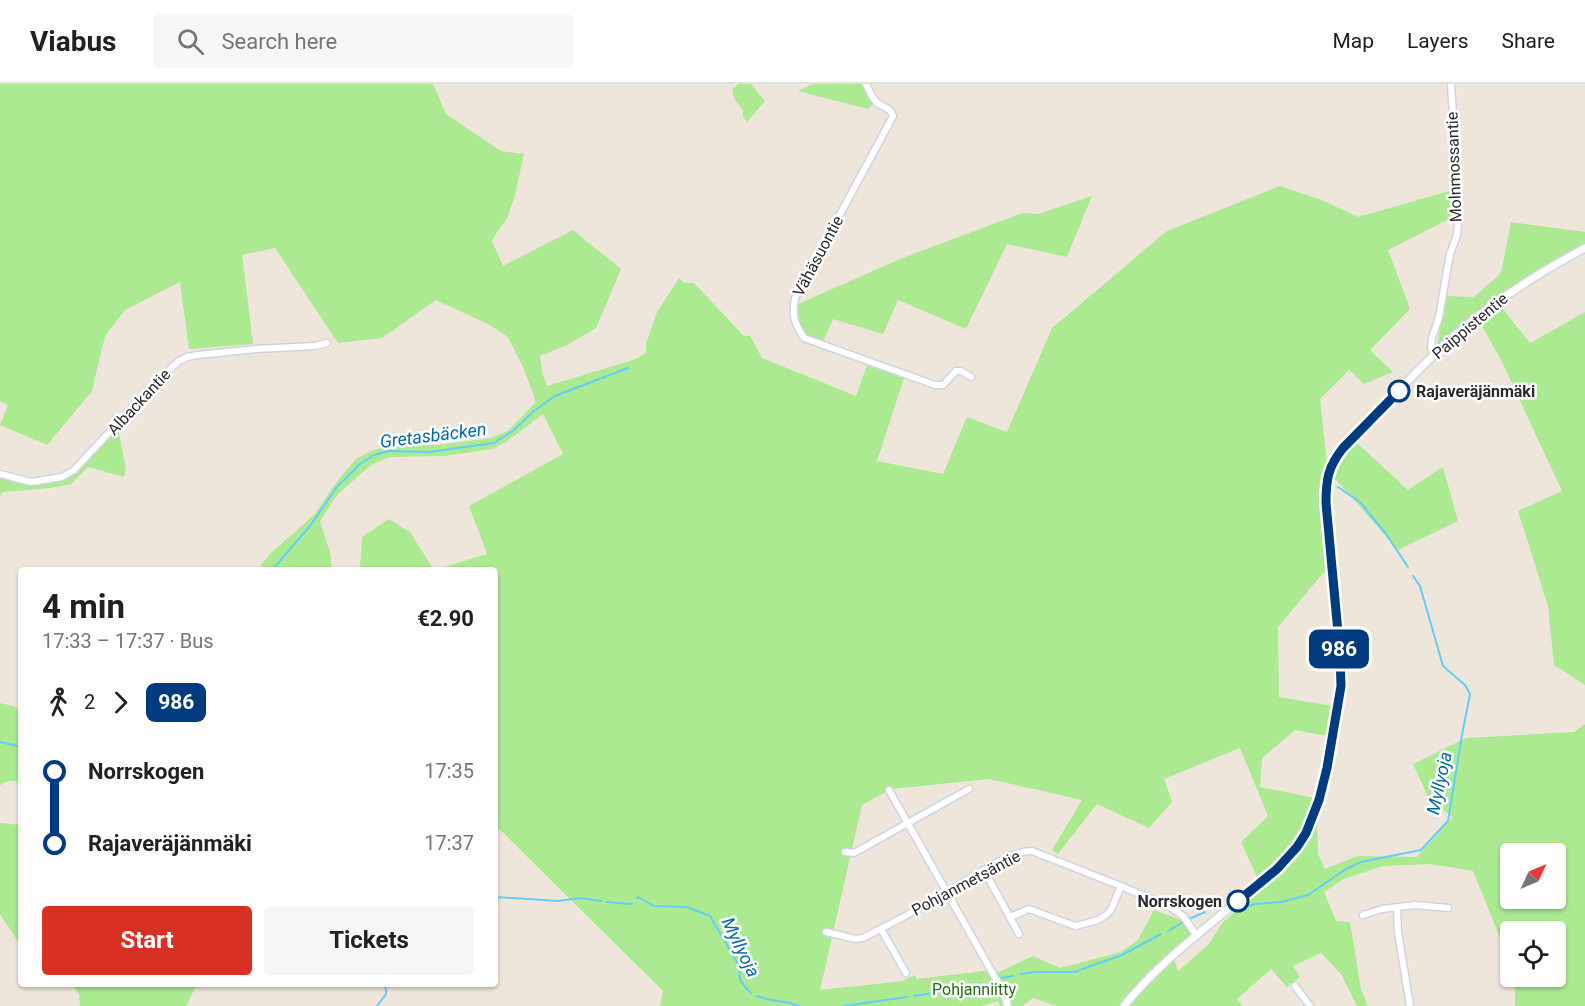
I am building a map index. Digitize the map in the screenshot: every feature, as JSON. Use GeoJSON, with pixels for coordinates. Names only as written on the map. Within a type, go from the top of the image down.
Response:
{"type":"FeatureCollection","features":[{"type":"Feature","properties":{"kind":"street","name":"Vähäsuontie"},"geometry":{"type":"LineString","coordinates":[[866,84],[874,98],[880,105],[892,111],[893,116],[795,298],[793,310],[795,325],[804,338],[935,385],[944,385],[956,371],[961,371],[971,377]]}},
{"type":"Feature","properties":{"kind":"street","name":"Molnmossantie"},"geometry":{"type":"LineString","coordinates":[[1434,355],[1431,348],[1432,339],[1439,317],[1450,254],[1457,236],[1459,210],[1450,84]]}},
{"type":"Feature","properties":{"kind":"street","name":"Paippistentie"},"geometry":{"type":"LineString","coordinates":[[1124,1006],[1164,963],[1277,869],[1306,833],[1319,800],[1341,686],[1326,503],[1328,472],[1336,456],[1434,355],[1475,318],[1519,286],[1585,248]]}},
{"type":"Feature","properties":{"kind":"street","name":"Albackantie"},"geometry":{"type":"LineString","coordinates":[[0,474],[31,482],[62,477],[74,470],[157,381],[174,365],[187,357],[327,343]]}},
{"type":"Feature","properties":{"kind":"street"},"geometry":{"type":"LineString","coordinates":[[846,852],[854,853],[969,789]]}},
{"type":"Feature","properties":{"kind":"street"},"geometry":{"type":"LineString","coordinates":[[889,790],[1001,988],[1008,1006]]}},
{"type":"Feature","properties":{"kind":"street","name":"Pohjanmetsäntie"},"geometry":{"type":"LineString","coordinates":[[826,932],[856,939],[863,938],[984,870],[1017,854],[1032,851],[1170,908],[1183,916],[1197,936]]}},
{"type":"Feature","properties":{"kind":"street"},"geometry":{"type":"LineString","coordinates":[[984,870],[1019,934]]}},
{"type":"Feature","properties":{"kind":"street"},"geometry":{"type":"LineString","coordinates":[[1010,917],[1029,909],[1075,926],[1098,920],[1111,910],[1121,886]]}},
{"type":"Feature","properties":{"kind":"street"},"geometry":{"type":"LineString","coordinates":[[1363,915],[1382,909],[1415,905],[1448,908]]}},
{"type":"Feature","properties":{"kind":"street"},"geometry":{"type":"LineString","coordinates":[[1397,908],[1398,932],[1410,1006]]}},
{"type":"Feature","properties":{"kind":"street"},"geometry":{"type":"LineString","coordinates":[[881,929],[906,973]]}},
{"type":"Feature","properties":{"kind":"street"},"geometry":{"type":"LineString","coordinates":[[1295,986],[1310,1006]]}},
{"type":"Feature","properties":{"kind":"green space","name":"Pohjanniitty"},"geometry":{"type":"Polygon","coordinates":[[[0,84],[433,84],[446,114],[501,151],[524,154],[511,208],[492,241],[503,266],[573,230],[621,269],[596,328],[567,345],[540,356],[547,386],[642,356],[646,352],[646,344],[657,312],[679,278],[685,283],[694,283],[744,336],[750,336],[762,358],[856,396],[867,365],[904,378],[877,461],[943,474],[967,417],[1007,432],[1052,328],[1167,231],[1280,186],[1324,201],[1358,217],[1456,189],[1457,215],[1388,250],[1410,309],[1370,350],[1393,372],[1364,384],[1349,370],[1320,399],[1327,465],[1328,567],[1278,627],[1279,697],[1333,706],[1328,736],[1295,730],[1262,758],[1260,787],[1316,798],[1303,831],[1294,845],[1258,879],[1241,842],[1268,816],[1240,748],[1164,779],[1172,802],[1149,828],[1097,804],[1057,855],[1052,850],[1082,800],[989,779],[891,789],[862,805],[820,990],[903,981],[914,975],[917,979],[984,971],[997,973],[1033,956],[1060,968],[1121,952],[1138,940],[1154,910],[1189,923],[1197,936],[1173,955],[1178,971],[1209,944],[1222,923],[1281,872],[1301,850],[1317,818],[1318,854],[1325,869],[1357,856],[1417,857],[1453,817],[1430,801],[1413,764],[1466,738],[1574,732],[1585,724],[1585,1006],[1515,1006],[1515,987],[1566,987],[1566,921],[1500,921],[1500,937],[1473,871],[1430,864],[1383,866],[1344,879],[1324,892],[1336,921],[1350,922],[1361,989],[1368,1006],[1357,1006],[1341,974],[1321,953],[1293,966],[1300,977],[1287,987],[1271,969],[1237,999],[1243,1006],[1056,1006],[1033,998],[1022,1006],[1000,1006],[998,1001],[981,1006],[660,1006],[663,991],[498,828],[498,567],[444,567],[487,554],[469,506],[563,454],[543,414],[506,442],[492,449],[444,456],[389,457],[371,465],[337,495],[320,521],[330,552],[332,567],[259,567],[271,553],[315,514],[356,459],[388,446],[438,445],[491,438],[508,431],[536,402],[523,367],[508,337],[490,325],[436,300],[382,338],[338,343],[275,248],[242,255],[253,344],[189,349],[180,282],[125,310],[105,336],[92,391],[47,445],[0,425],[8,405],[0,401],[0,84]]]}},
{"type":"Feature","properties":{"kind":"green space"},"geometry":{"type":"Polygon","coordinates":[[[738,84],[751,84],[765,101],[747,122],[732,90],[738,84]]]}},
{"type":"Feature","properties":{"kind":"green space"},"geometry":{"type":"Polygon","coordinates":[[[813,84],[862,84],[873,104],[868,109],[798,91],[813,84]]]}},
{"type":"Feature","properties":{"kind":"green space"},"geometry":{"type":"Polygon","coordinates":[[[1092,196],[1067,257],[1007,244],[966,329],[898,300],[883,334],[833,319],[823,342],[804,333],[799,326],[796,305],[900,259],[1022,213],[1038,214],[1092,196]]]}},
{"type":"Feature","properties":{"kind":"green space"},"geometry":{"type":"Polygon","coordinates":[[[1511,222],[1585,232],[1585,245],[1518,284],[1436,350],[1446,296],[1474,297],[1501,273],[1511,222]]]}},
{"type":"Feature","properties":{"kind":"green space"},"geometry":{"type":"Polygon","coordinates":[[[1499,304],[1530,343],[1585,312],[1585,685],[1554,665],[1548,606],[1518,511],[1562,491],[1503,364],[1479,320],[1499,304]]]}},
{"type":"Feature","properties":{"kind":"green space"},"geometry":{"type":"Polygon","coordinates":[[[117,423],[126,469],[124,477],[88,467],[71,484],[2,492],[0,496],[0,474],[42,481],[74,470],[117,423]]]}},
{"type":"Feature","properties":{"kind":"green space"},"geometry":{"type":"Polygon","coordinates":[[[1355,441],[1408,490],[1443,467],[1458,521],[1398,550],[1332,475],[1339,458],[1355,441]]]}},
{"type":"Feature","properties":{"kind":"green space"},"geometry":{"type":"Polygon","coordinates":[[[389,519],[410,532],[432,567],[360,567],[362,537],[389,519]]]}},
{"type":"Feature","properties":{"kind":"green space"},"geometry":{"type":"Polygon","coordinates":[[[0,703],[18,710],[18,782],[7,781],[0,786],[0,703]]]}},
{"type":"Feature","properties":{"kind":"green space"},"geometry":{"type":"Polygon","coordinates":[[[0,823],[18,825],[18,941],[0,914],[0,823]]]}},
{"type":"Feature","properties":{"kind":"green space"},"geometry":{"type":"Polygon","coordinates":[[[74,987],[196,987],[186,1006],[80,1006],[79,995],[74,987]]]}},
{"type":"Feature","properties":{"kind":"waterway","name":"Gretasbäcken"},"geometry":{"type":"LineString","coordinates":[[275,567],[310,526],[337,487],[360,464],[374,455],[389,451],[429,452],[494,443],[513,431],[534,411],[555,396],[628,368]]}},
{"type":"Feature","properties":{"kind":"waterway","name":"Myllyoja"},"geometry":{"type":"LineString","coordinates":[[1338,487],[1360,502],[1386,534],[1408,567]]}},
{"type":"Feature","properties":{"kind":"waterway","name":"Myllyoja"},"geometry":{"type":"LineString","coordinates":[[1245,907],[1281,902],[1308,895],[1346,869],[1361,862],[1421,850],[1448,821],[1470,694],[1465,685],[1443,666],[1420,586],[1413,576]]}},
{"type":"Feature","properties":{"kind":"waterway","name":"Gretasbäcken"},"geometry":{"type":"LineString","coordinates":[[0,742],[18,746]]}},
{"type":"Feature","properties":{"kind":"waterway","name":"Myllyoja"},"geometry":{"type":"LineString","coordinates":[[498,897],[558,901],[580,898],[601,901]]}},
{"type":"Feature","properties":{"kind":"waterway","name":"Myllyoja"},"geometry":{"type":"LineString","coordinates":[[637,898],[654,906],[687,907],[710,916],[740,967],[741,982],[751,993]]}},
{"type":"Feature","properties":{"kind":"waterway","name":"Myllyoja"},"geometry":{"type":"LineString","coordinates":[[607,902],[632,903]]}},
{"type":"Feature","properties":{"kind":"waterway","name":"Myllyoja"},"geometry":{"type":"LineString","coordinates":[[1214,909],[1223,907]]}},
{"type":"Feature","properties":{"kind":"waterway","name":"Myllyoja"},"geometry":{"type":"LineString","coordinates":[[1189,919],[1205,912]]}},
{"type":"Feature","properties":{"kind":"waterway","name":"Myllyoja"},"geometry":{"type":"LineString","coordinates":[[1168,931],[1183,922]]}},
{"type":"Feature","properties":{"kind":"waterway","name":"Myllyoja"},"geometry":{"type":"LineString","coordinates":[[1021,974],[1074,972],[1122,955],[1161,934]]}},
{"type":"Feature","properties":{"kind":"waterway","name":"Myllyoja"},"geometry":{"type":"LineString","coordinates":[[1001,978],[1013,976]]}},
{"type":"Feature","properties":{"kind":"waterway","name":"Myllyoja"},"geometry":{"type":"LineString","coordinates":[[914,996],[991,984]]}},
{"type":"Feature","properties":{"kind":"waterway","name":"Myllyoja"},"geometry":{"type":"LineString","coordinates":[[377,1006],[386,994],[384,987]]}},
{"type":"Feature","properties":{"kind":"waterway","name":"Myllyoja"},"geometry":{"type":"LineString","coordinates":[[757,996],[799,1006]]}},
{"type":"Feature","properties":{"kind":"waterway","name":"Myllyoja"},"geometry":{"type":"LineString","coordinates":[[844,1006],[907,997]]}},
{"type":"Feature","properties":{"kind":"bus line","name":"986"},"geometry":{"type":"LineString","coordinates":[[1238,901],[1277,869],[1297,847],[1306,833],[1319,800],[1341,686],[1326,503],[1328,472],[1343,448],[1399,391]]}},
{"type":"Feature","properties":{"kind":"place","name":"Rajaveräjänmäki"},"geometry":{"type":"Point","coordinates":[1399,391]}},
{"type":"Feature","properties":{"kind":"place","name":"Norrskogen"},"geometry":{"type":"Point","coordinates":[1238,901]}}]}
